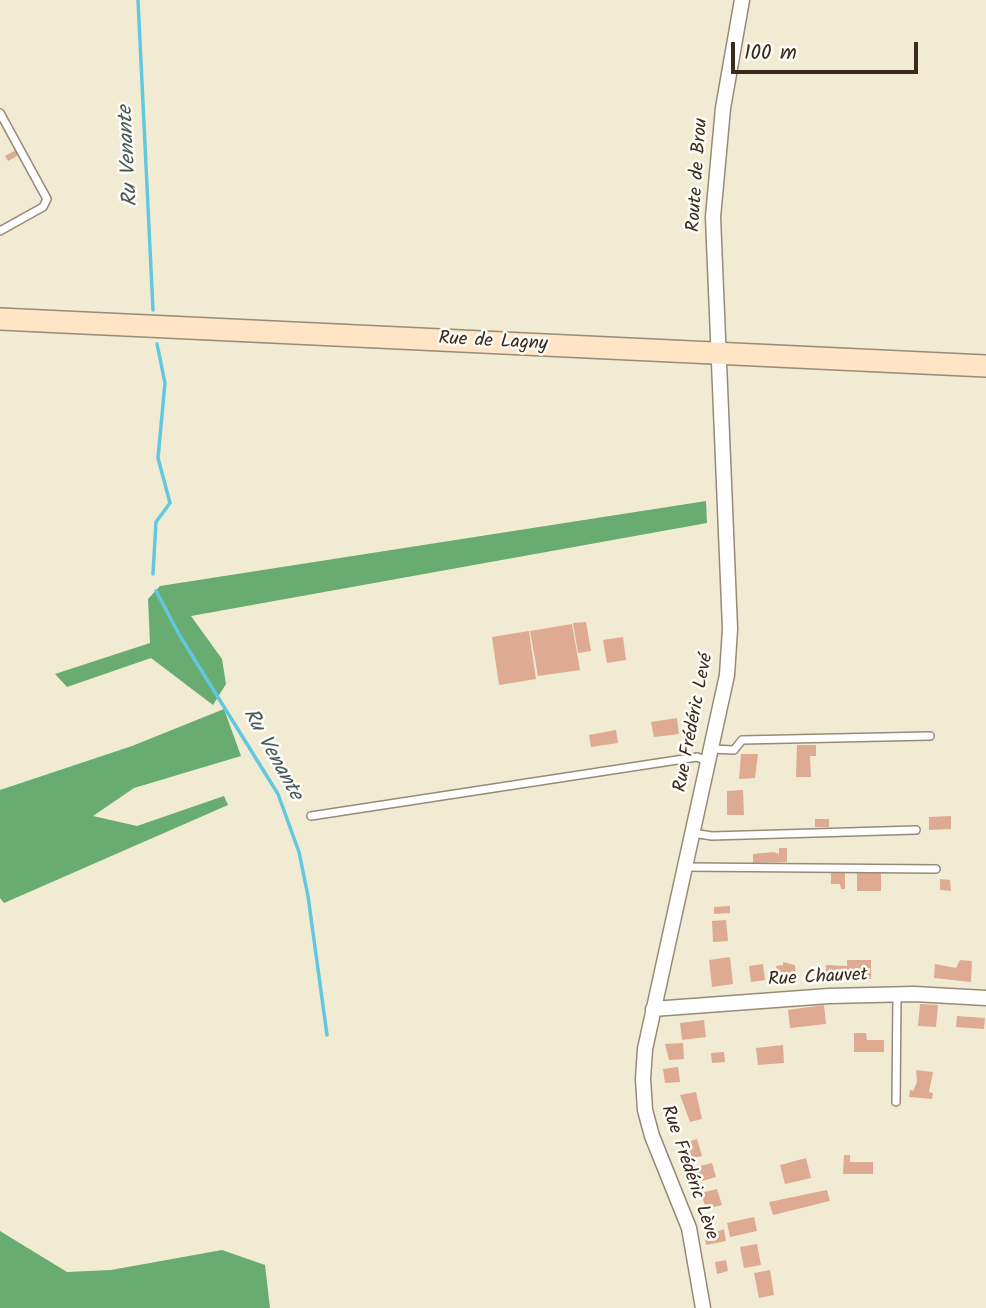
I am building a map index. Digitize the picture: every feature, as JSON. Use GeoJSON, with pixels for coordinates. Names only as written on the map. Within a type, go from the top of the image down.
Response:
{"type":"FeatureCollection","features":[{"type":"Feature","properties":{"kind":"main road","name":"Rue de Lagny"},"geometry":{"type":"LineString","coordinates":[[0,319],[986,366]]}},
{"type":"Feature","properties":{"kind":"street","name":"Route de Brou"},"geometry":{"type":"LineString","coordinates":[[717,355],[713,218],[723,108],[742,0]]}},
{"type":"Feature","properties":{"kind":"street","name":"Rue Frédéric Levé"},"geometry":{"type":"LineString","coordinates":[[653,1009],[727,675],[730,629],[717,355]]}},
{"type":"Feature","properties":{"kind":"street","name":"Rue Chauvet"},"geometry":{"type":"LineString","coordinates":[[653,1009],[830,996],[897,994],[986,998]]}},
{"type":"Feature","properties":{"kind":"street","name":"Rue Frédéric Lève"},"geometry":{"type":"LineString","coordinates":[[653,1009],[645,1049],[645,1110],[690,1228],[703,1308]]}},
{"type":"Feature","properties":{"kind":"lane"},"geometry":{"type":"LineString","coordinates":[[0,113],[47,199],[43,207],[0,231]]}},
{"type":"Feature","properties":{"kind":"lane"},"geometry":{"type":"LineString","coordinates":[[311,816],[710,756],[734,750],[742,740],[930,736]]}},
{"type":"Feature","properties":{"kind":"lane"},"geometry":{"type":"LineString","coordinates":[[692,833],[712,836],[916,830]]}},
{"type":"Feature","properties":{"kind":"lane"},"geometry":{"type":"LineString","coordinates":[[685,867],[936,869]]}},
{"type":"Feature","properties":{"kind":"lane"},"geometry":{"type":"LineString","coordinates":[[896,1102],[897,994]]}},
{"type":"Feature","properties":{"kind":"green space"},"geometry":{"type":"Polygon","coordinates":[[[706,501],[707,523],[191,616],[222,659],[226,684],[213,705],[151,658],[67,687],[55,674],[150,643],[148,599],[160,586],[706,501]]]}},
{"type":"Feature","properties":{"kind":"green space"},"geometry":{"type":"Polygon","coordinates":[[[224,709],[241,756],[134,788],[93,816],[137,826],[224,796],[228,805],[4,903],[0,898],[0,790],[132,746],[224,709]]]}},
{"type":"Feature","properties":{"kind":"green space"},"geometry":{"type":"Polygon","coordinates":[[[0,1231],[67,1272],[111,1270],[222,1250],[265,1265],[270,1308],[0,1308],[0,1231]]]}},
{"type":"Feature","properties":{"kind":"building"},"geometry":{"type":"Polygon","coordinates":[[[16,150],[19,155],[8,161],[5,156],[16,150]]]}},
{"type":"Feature","properties":{"kind":"building"},"geometry":{"type":"Polygon","coordinates":[[[586,622],[591,651],[578,653],[573,623],[586,622]]]}},
{"type":"Feature","properties":{"kind":"building"},"geometry":{"type":"Polygon","coordinates":[[[572,624],[580,670],[538,676],[530,631],[572,624]]]}},
{"type":"Feature","properties":{"kind":"building"},"geometry":{"type":"Polygon","coordinates":[[[529,631],[536,679],[499,685],[492,637],[529,631]]]}},
{"type":"Feature","properties":{"kind":"building"},"geometry":{"type":"Polygon","coordinates":[[[623,637],[626,660],[607,663],[603,640],[623,637]]]}},
{"type":"Feature","properties":{"kind":"building"},"geometry":{"type":"Polygon","coordinates":[[[677,718],[679,734],[654,737],[651,722],[677,718]]]}},
{"type":"Feature","properties":{"kind":"building"},"geometry":{"type":"Polygon","coordinates":[[[616,730],[618,743],[591,747],[589,735],[616,730]]]}},
{"type":"Feature","properties":{"kind":"building"},"geometry":{"type":"Polygon","coordinates":[[[797,745],[816,745],[816,756],[810,756],[811,777],[796,777],[797,745]]]}},
{"type":"Feature","properties":{"kind":"building"},"geometry":{"type":"Polygon","coordinates":[[[741,754],[758,754],[755,778],[739,779],[741,754]]]}},
{"type":"Feature","properties":{"kind":"building"},"geometry":{"type":"Polygon","coordinates":[[[743,790],[744,815],[727,815],[727,791],[743,790]]]}},
{"type":"Feature","properties":{"kind":"building"},"geometry":{"type":"Polygon","coordinates":[[[951,816],[951,829],[929,830],[929,817],[951,816]]]}},
{"type":"Feature","properties":{"kind":"building"},"geometry":{"type":"Polygon","coordinates":[[[815,819],[829,819],[829,827],[815,827],[815,819]]]}},
{"type":"Feature","properties":{"kind":"building"},"geometry":{"type":"Polygon","coordinates":[[[779,848],[787,848],[787,862],[753,863],[753,854],[779,854],[779,848]]]}},
{"type":"Feature","properties":{"kind":"building"},"geometry":{"type":"Polygon","coordinates":[[[857,871],[881,871],[881,891],[857,891],[857,871]]]}},
{"type":"Feature","properties":{"kind":"building"},"geometry":{"type":"Polygon","coordinates":[[[831,872],[845,872],[845,889],[841,889],[840,884],[831,884],[831,872]]]}},
{"type":"Feature","properties":{"kind":"building"},"geometry":{"type":"Polygon","coordinates":[[[940,879],[950,880],[951,891],[940,890],[940,879]]]}},
{"type":"Feature","properties":{"kind":"building"},"geometry":{"type":"Polygon","coordinates":[[[730,906],[730,913],[714,914],[714,907],[730,906]]]}},
{"type":"Feature","properties":{"kind":"building"},"geometry":{"type":"Polygon","coordinates":[[[726,920],[728,941],[713,942],[712,921],[726,920]]]}},
{"type":"Feature","properties":{"kind":"building"},"geometry":{"type":"Polygon","coordinates":[[[730,957],[733,984],[712,987],[709,960],[730,957]]]}},
{"type":"Feature","properties":{"kind":"building"},"geometry":{"type":"Polygon","coordinates":[[[847,960],[871,960],[871,979],[858,979],[847,974],[826,976],[826,965],[847,966],[847,960]]]}},
{"type":"Feature","properties":{"kind":"building"},"geometry":{"type":"Polygon","coordinates":[[[960,960],[972,961],[971,982],[934,978],[935,964],[956,968],[960,960]]]}},
{"type":"Feature","properties":{"kind":"building"},"geometry":{"type":"Polygon","coordinates":[[[783,962],[795,965],[796,978],[777,979],[776,966],[783,965],[783,962]]]}},
{"type":"Feature","properties":{"kind":"building"},"geometry":{"type":"Polygon","coordinates":[[[763,964],[765,980],[751,982],[749,966],[763,964]]]}},
{"type":"Feature","properties":{"kind":"building"},"geometry":{"type":"Polygon","coordinates":[[[920,1004],[938,1005],[936,1027],[918,1026],[920,1004]]]}},
{"type":"Feature","properties":{"kind":"building"},"geometry":{"type":"Polygon","coordinates":[[[824,1005],[826,1024],[790,1028],[788,1010],[824,1005]]]}},
{"type":"Feature","properties":{"kind":"building"},"geometry":{"type":"Polygon","coordinates":[[[957,1016],[985,1018],[984,1029],[956,1027],[957,1016]]]}},
{"type":"Feature","properties":{"kind":"building"},"geometry":{"type":"Polygon","coordinates":[[[704,1020],[706,1037],[682,1040],[680,1023],[704,1020]]]}},
{"type":"Feature","properties":{"kind":"building"},"geometry":{"type":"Polygon","coordinates":[[[854,1033],[866,1033],[867,1040],[884,1040],[884,1052],[854,1052],[854,1033]]]}},
{"type":"Feature","properties":{"kind":"building"},"geometry":{"type":"Polygon","coordinates":[[[683,1043],[684,1059],[669,1060],[665,1044],[683,1043]]]}},
{"type":"Feature","properties":{"kind":"building"},"geometry":{"type":"Polygon","coordinates":[[[783,1045],[784,1063],[758,1065],[756,1048],[783,1045]]]}},
{"type":"Feature","properties":{"kind":"building"},"geometry":{"type":"Polygon","coordinates":[[[724,1052],[725,1062],[712,1063],[711,1053],[724,1052]]]}},
{"type":"Feature","properties":{"kind":"building"},"geometry":{"type":"Polygon","coordinates":[[[678,1067],[680,1082],[665,1083],[663,1069],[678,1067]]]}},
{"type":"Feature","properties":{"kind":"building"},"geometry":{"type":"Polygon","coordinates":[[[916,1070],[933,1072],[929,1092],[933,1093],[932,1099],[909,1097],[910,1090],[913,1091],[917,1082],[916,1070]]]}},
{"type":"Feature","properties":{"kind":"building"},"geometry":{"type":"Polygon","coordinates":[[[696,1092],[702,1119],[690,1122],[680,1095],[696,1092]]]}},
{"type":"Feature","properties":{"kind":"building"},"geometry":{"type":"Polygon","coordinates":[[[697,1139],[702,1156],[685,1160],[681,1144],[697,1139]]]}},
{"type":"Feature","properties":{"kind":"building"},"geometry":{"type":"Polygon","coordinates":[[[844,1155],[850,1155],[850,1162],[873,1162],[873,1174],[843,1174],[844,1155]]]}},
{"type":"Feature","properties":{"kind":"building"},"geometry":{"type":"Polygon","coordinates":[[[806,1158],[811,1178],[785,1184],[780,1165],[806,1158]]]}},
{"type":"Feature","properties":{"kind":"building"},"geometry":{"type":"Polygon","coordinates":[[[712,1163],[716,1177],[702,1181],[696,1167],[712,1163]]]}},
{"type":"Feature","properties":{"kind":"building"},"geometry":{"type":"Polygon","coordinates":[[[717,1189],[722,1205],[706,1209],[701,1193],[717,1189]]]}},
{"type":"Feature","properties":{"kind":"building"},"geometry":{"type":"Polygon","coordinates":[[[827,1190],[830,1201],[773,1215],[769,1202],[827,1190]]]}},
{"type":"Feature","properties":{"kind":"building"},"geometry":{"type":"Polygon","coordinates":[[[754,1217],[757,1231],[730,1237],[727,1223],[754,1217]]]}},
{"type":"Feature","properties":{"kind":"building"},"geometry":{"type":"Polygon","coordinates":[[[724,1229],[726,1241],[706,1245],[705,1236],[724,1229]]]}},
{"type":"Feature","properties":{"kind":"building"},"geometry":{"type":"Polygon","coordinates":[[[757,1244],[761,1265],[744,1268],[740,1247],[757,1244]]]}},
{"type":"Feature","properties":{"kind":"building"},"geometry":{"type":"Polygon","coordinates":[[[726,1260],[728,1271],[717,1274],[715,1262],[726,1260]]]}},
{"type":"Feature","properties":{"kind":"building"},"geometry":{"type":"Polygon","coordinates":[[[770,1270],[774,1295],[759,1298],[754,1273],[770,1270]]]}},
{"type":"Feature","properties":{"kind":"waterway","name":"Ru Venante"},"geometry":{"type":"LineString","coordinates":[[138,0],[153,310]]}},
{"type":"Feature","properties":{"kind":"waterway","name":"Ru Venante"},"geometry":{"type":"LineString","coordinates":[[153,574],[156,522],[170,503],[158,458],[165,383],[157,344]]}},
{"type":"Feature","properties":{"kind":"waterway","name":"Ru Venante"},"geometry":{"type":"LineString","coordinates":[[156,591],[180,636],[278,794],[299,852],[308,896],[327,1035]]}}]}
